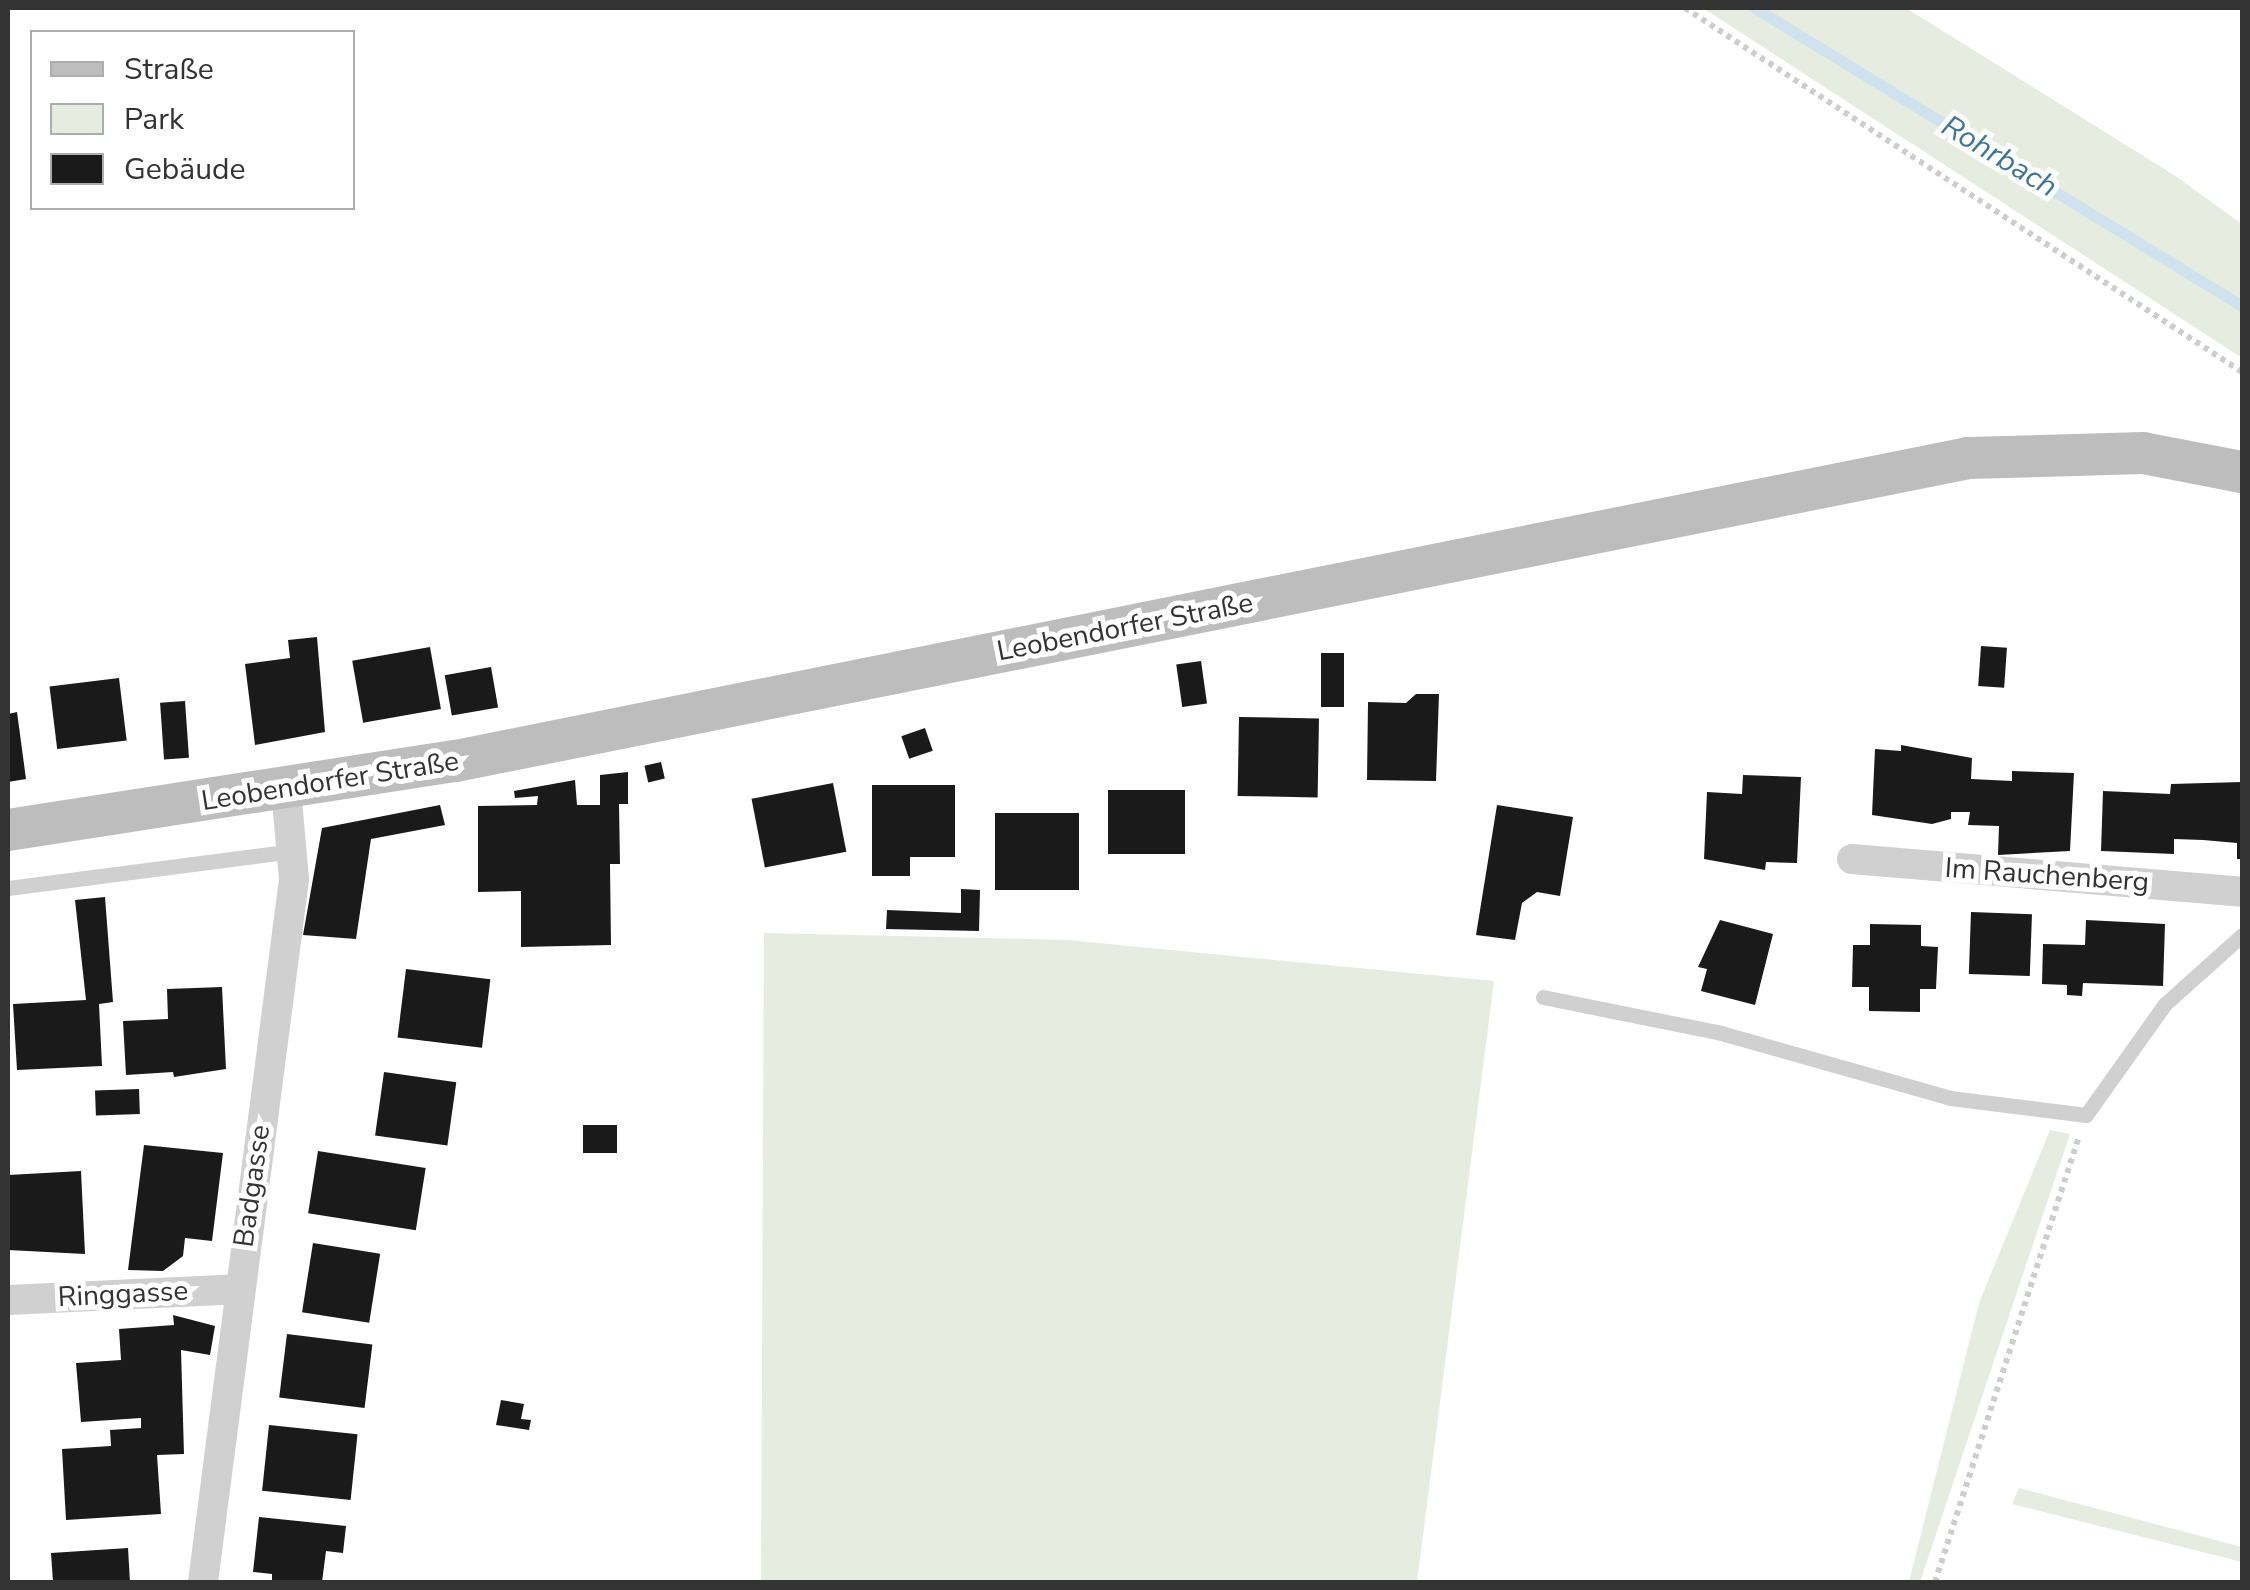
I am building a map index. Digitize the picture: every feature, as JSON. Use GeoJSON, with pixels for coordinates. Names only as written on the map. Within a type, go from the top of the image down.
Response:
{"type":"FeatureCollection","features":[{"type":"Feature","properties":{"kind":"main road","name":"Leobendorfer Straße"},"geometry":{"type":"LineString","coordinates":[[8,830],[286,789],[640,725],[1968,458],[2143,454],[2242,472]]}},
{"type":"Feature","properties":{"kind":"street","name":"Badgasse"},"geometry":{"type":"LineString","coordinates":[[203,1582],[294,880],[286,789]]}},
{"type":"Feature","properties":{"kind":"street","name":"Im Rauchenberg"},"geometry":{"type":"LineString","coordinates":[[1852,859],[2242,892]]}},
{"type":"Feature","properties":{"kind":"street","name":"Ringgasse"},"geometry":{"type":"LineString","coordinates":[[8,1300],[238,1289]]}},
{"type":"Feature","properties":{"kind":"lane"},"geometry":{"type":"LineString","coordinates":[[8,888],[292,851]]}},
{"type":"Feature","properties":{"kind":"lane"},"geometry":{"type":"LineString","coordinates":[[1543,996],[1721,1033],[1934,1094],[2086,1115],[2165,1004],[2242,935]]}},
{"type":"Feature","properties":{"kind":"path"},"geometry":{"type":"LineString","coordinates":[[1685,8],[2242,372]]}},
{"type":"Feature","properties":{"kind":"path"},"geometry":{"type":"LineString","coordinates":[[1935,1582],[2086,1115]]}},
{"type":"Feature","properties":{"kind":"green space"},"geometry":{"type":"Polygon","coordinates":[[[1703,8],[1906,8],[2174,175],[2242,224],[2242,358],[1703,8]]]}},
{"type":"Feature","properties":{"kind":"green space"},"geometry":{"type":"Polygon","coordinates":[[[764,933],[1067,940],[1494,981],[1417,1582],[761,1582],[764,933]]]}},
{"type":"Feature","properties":{"kind":"green space"},"geometry":{"type":"Polygon","coordinates":[[[2050,1130],[2070,1134],[1920,1582],[1909,1582],[1979,1303],[2050,1130]]]}},
{"type":"Feature","properties":{"kind":"green space"},"geometry":{"type":"Polygon","coordinates":[[[2019,1488],[2242,1547],[2242,1562],[2012,1504],[2019,1488]]]}},
{"type":"Feature","properties":{"kind":"building"},"geometry":{"type":"Polygon","coordinates":[[[317,637],[325,732],[255,745],[245,664],[290,658],[288,640],[317,637]]]}},
{"type":"Feature","properties":{"kind":"building"},"geometry":{"type":"Polygon","coordinates":[[[1981,646],[2007,648],[2004,688],[1978,686],[1981,646]]]}},
{"type":"Feature","properties":{"kind":"building"},"geometry":{"type":"Polygon","coordinates":[[[430,647],[441,709],[363,723],[352,661],[430,647]]]}},
{"type":"Feature","properties":{"kind":"building"},"geometry":{"type":"Polygon","coordinates":[[[1321,653],[1344,653],[1344,707],[1321,707],[1321,653]]]}},
{"type":"Feature","properties":{"kind":"building"},"geometry":{"type":"Polygon","coordinates":[[[1201,661],[1207,704],[1182,707],[1176,664],[1201,661]]]}},
{"type":"Feature","properties":{"kind":"building"},"geometry":{"type":"Polygon","coordinates":[[[491,667],[498,707],[452,716],[445,675],[491,667]]]}},
{"type":"Feature","properties":{"kind":"building"},"geometry":{"type":"Polygon","coordinates":[[[119,678],[127,741],[57,749],[50,687],[119,678]]]}},
{"type":"Feature","properties":{"kind":"building"},"geometry":{"type":"Polygon","coordinates":[[[1416,694],[1439,694],[1436,781],[1367,780],[1368,702],[1406,703],[1416,694]]]}},
{"type":"Feature","properties":{"kind":"building"},"geometry":{"type":"Polygon","coordinates":[[[185,701],[189,758],[164,760],[160,703],[185,701]]]}},
{"type":"Feature","properties":{"kind":"building"},"geometry":{"type":"Polygon","coordinates":[[[17,712],[26,779],[8,782],[8,714],[17,712]]]}},
{"type":"Feature","properties":{"kind":"building"},"geometry":{"type":"Polygon","coordinates":[[[1239,717],[1319,718],[1318,797],[1238,796],[1239,717]]]}},
{"type":"Feature","properties":{"kind":"building"},"geometry":{"type":"Polygon","coordinates":[[[925,728],[933,751],[909,759],[901,736],[925,728]]]}},
{"type":"Feature","properties":{"kind":"building"},"geometry":{"type":"Polygon","coordinates":[[[1901,745],[1972,758],[1971,779],[2012,781],[2012,771],[2074,773],[2070,851],[1998,855],[1999,826],[1968,825],[1970,812],[1951,812],[1951,819],[1932,824],[1872,815],[1875,749],[1901,751],[1901,745]]]}},
{"type":"Feature","properties":{"kind":"building"},"geometry":{"type":"Polygon","coordinates":[[[661,762],[665,779],[648,782],[644,766],[661,762]]]}},
{"type":"Feature","properties":{"kind":"building"},"geometry":{"type":"Polygon","coordinates":[[[628,772],[628,804],[619,804],[620,864],[610,864],[611,945],[521,947],[521,891],[478,892],[478,806],[537,805],[538,796],[515,798],[514,791],[575,780],[577,805],[600,805],[600,775],[628,772]]]}},
{"type":"Feature","properties":{"kind":"building"},"geometry":{"type":"Polygon","coordinates":[[[1743,775],[1801,777],[1797,863],[1766,862],[1765,870],[1704,859],[1707,792],[1742,794],[1743,775]]]}},
{"type":"Feature","properties":{"kind":"building"},"geometry":{"type":"Polygon","coordinates":[[[2242,782],[2242,859],[2237,859],[2237,843],[2203,840],[2174,839],[2174,854],[2101,851],[2103,791],[2170,794],[2171,784],[2242,782]]]}},
{"type":"Feature","properties":{"kind":"building"},"geometry":{"type":"Polygon","coordinates":[[[833,783],[846,852],[765,868],[752,799],[833,783]]]}},
{"type":"Feature","properties":{"kind":"building"},"geometry":{"type":"Polygon","coordinates":[[[872,785],[955,785],[955,857],[910,857],[910,876],[872,876],[872,785]]]}},
{"type":"Feature","properties":{"kind":"building"},"geometry":{"type":"Polygon","coordinates":[[[1108,790],[1185,790],[1185,854],[1108,854],[1108,790]]]}},
{"type":"Feature","properties":{"kind":"building"},"geometry":{"type":"Polygon","coordinates":[[[440,805],[445,825],[371,839],[356,939],[303,935],[322,828],[440,805]]]}},
{"type":"Feature","properties":{"kind":"building"},"geometry":{"type":"Polygon","coordinates":[[[1497,805],[1573,817],[1560,896],[1537,892],[1522,903],[1515,940],[1476,935],[1497,805]]]}},
{"type":"Feature","properties":{"kind":"building"},"geometry":{"type":"Polygon","coordinates":[[[995,813],[1079,813],[1079,890],[995,890],[995,813]]]}},
{"type":"Feature","properties":{"kind":"building"},"geometry":{"type":"Polygon","coordinates":[[[961,889],[980,890],[979,931],[886,929],[887,910],[961,913],[961,889]]]}},
{"type":"Feature","properties":{"kind":"building"},"geometry":{"type":"Polygon","coordinates":[[[105,897],[113,1002],[99,1004],[102,1066],[17,1070],[13,1004],[86,1000],[75,900],[105,897]]]}},
{"type":"Feature","properties":{"kind":"building"},"geometry":{"type":"Polygon","coordinates":[[[1971,912],[2032,914],[2030,976],[1969,974],[1971,912]]]}},
{"type":"Feature","properties":{"kind":"building"},"geometry":{"type":"Polygon","coordinates":[[[1720,920],[1773,934],[1755,1005],[1701,991],[1707,969],[1698,967],[1720,920]]]}},
{"type":"Feature","properties":{"kind":"building"},"geometry":{"type":"Polygon","coordinates":[[[2086,920],[2165,924],[2163,986],[2083,983],[2082,996],[2067,995],[2067,985],[2042,984],[2043,944],[2085,945],[2086,920]]]}},
{"type":"Feature","properties":{"kind":"building"},"geometry":{"type":"Polygon","coordinates":[[[1870,924],[1921,925],[1921,946],[1938,947],[1936,989],[1920,989],[1920,1012],[1869,1011],[1869,987],[1852,987],[1853,945],[1870,945],[1870,924]]]}},
{"type":"Feature","properties":{"kind":"building"},"geometry":{"type":"Polygon","coordinates":[[[406,969],[490,979],[482,1048],[398,1037],[406,969]]]}},
{"type":"Feature","properties":{"kind":"building"},"geometry":{"type":"Polygon","coordinates":[[[222,987],[226,1069],[174,1077],[173,1072],[126,1075],[123,1021],[168,1019],[167,989],[222,987]]]}},
{"type":"Feature","properties":{"kind":"building"},"geometry":{"type":"Polygon","coordinates":[[[384,1072],[456,1082],[447,1146],[375,1135],[384,1072]]]}},
{"type":"Feature","properties":{"kind":"building"},"geometry":{"type":"Polygon","coordinates":[[[139,1089],[140,1114],[96,1116],[95,1091],[139,1089]]]}},
{"type":"Feature","properties":{"kind":"building"},"geometry":{"type":"Polygon","coordinates":[[[583,1125],[617,1125],[617,1153],[583,1153],[583,1125]]]}},
{"type":"Feature","properties":{"kind":"building"},"geometry":{"type":"Polygon","coordinates":[[[144,1145],[223,1153],[212,1241],[185,1238],[183,1256],[163,1271],[128,1270],[144,1145]]]}},
{"type":"Feature","properties":{"kind":"building"},"geometry":{"type":"Polygon","coordinates":[[[318,1151],[426,1168],[416,1230],[308,1213],[318,1151]]]}},
{"type":"Feature","properties":{"kind":"building"},"geometry":{"type":"Polygon","coordinates":[[[81,1171],[85,1254],[8,1250],[8,1175],[81,1171]]]}},
{"type":"Feature","properties":{"kind":"building"},"geometry":{"type":"Polygon","coordinates":[[[313,1243],[380,1254],[369,1323],[302,1312],[313,1243]]]}},
{"type":"Feature","properties":{"kind":"building"},"geometry":{"type":"Polygon","coordinates":[[[173,1315],[215,1326],[210,1355],[181,1350],[184,1454],[157,1455],[161,1514],[66,1520],[62,1449],[111,1446],[110,1430],[141,1428],[141,1418],[81,1422],[76,1363],[121,1360],[119,1329],[174,1325],[173,1315]]]}},
{"type":"Feature","properties":{"kind":"building"},"geometry":{"type":"Polygon","coordinates":[[[287,1334],[372,1344],[365,1408],[279,1398],[287,1334]]]}},
{"type":"Feature","properties":{"kind":"building"},"geometry":{"type":"Polygon","coordinates":[[[501,1400],[524,1404],[521,1419],[531,1420],[529,1430],[496,1425],[501,1400]]]}},
{"type":"Feature","properties":{"kind":"building"},"geometry":{"type":"Polygon","coordinates":[[[269,1425],[358,1434],[351,1500],[262,1491],[269,1425]]]}},
{"type":"Feature","properties":{"kind":"building"},"geometry":{"type":"Polygon","coordinates":[[[259,1517],[346,1526],[343,1553],[326,1551],[322,1582],[272,1582],[272,1574],[253,1572],[259,1517]]]}},
{"type":"Feature","properties":{"kind":"building"},"geometry":{"type":"Polygon","coordinates":[[[128,1548],[130,1582],[53,1582],[51,1553],[128,1548]]]}},
{"type":"Feature","properties":{"kind":"waterway","name":"Rohrbach"},"geometry":{"type":"LineString","coordinates":[[1755,8],[2242,306]]}}]}
